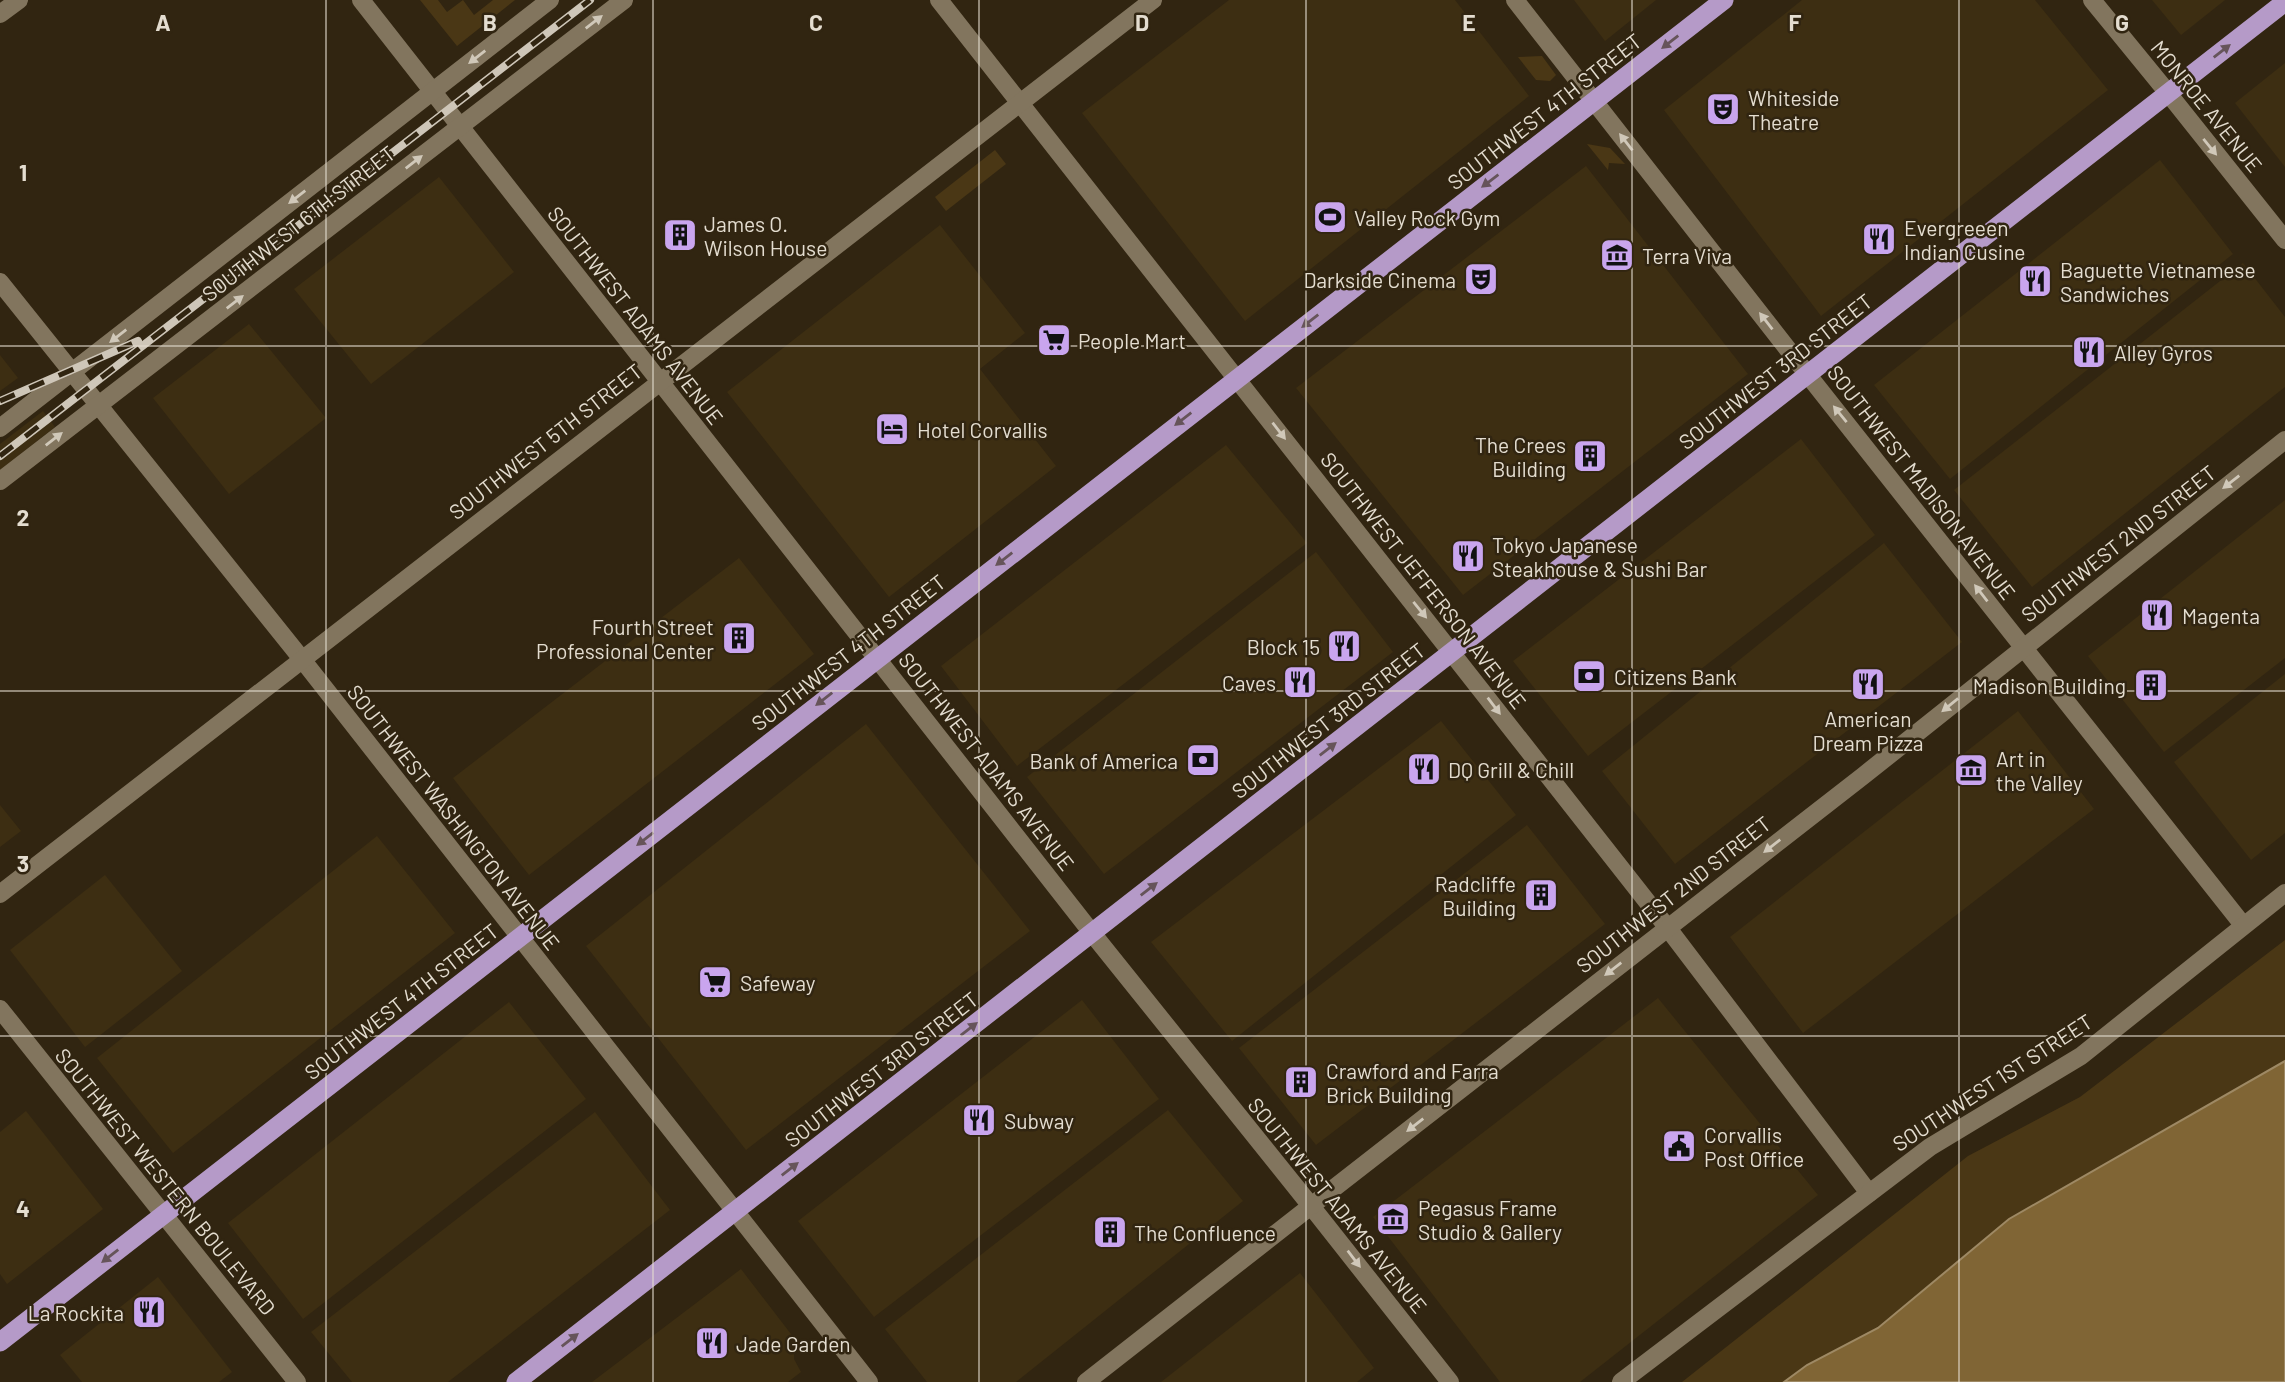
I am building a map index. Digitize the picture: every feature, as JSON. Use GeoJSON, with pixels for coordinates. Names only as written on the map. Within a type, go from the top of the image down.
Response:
{"type":"FeatureCollection","features":[{"type":"Feature","properties":{"kind":"highway","name":"SOUTHWEST 4TH STREET"},"geometry":{"type":"LineString","coordinates":[[0,1342],[1724,0]]}},
{"type":"Feature","properties":{"kind":"highway","name":"SOUTHWEST 3RD STREET"},"geometry":{"type":"LineString","coordinates":[[516,1382],[2285,2]]}},
{"type":"Feature","properties":{"kind":"street"},"geometry":{"type":"LineString","coordinates":[[0,14],[19,0]]}},
{"type":"Feature","properties":{"kind":"street","name":"SOUTHWEST ADAMS AVENUE"},"geometry":{"type":"LineString","coordinates":[[361,0],[1093,933],[1450,1382]]}},
{"type":"Feature","properties":{"kind":"street","name":"SOUTHWEST 6TH STREET"},"geometry":{"type":"LineString","coordinates":[[0,428],[550,0]]}},
{"type":"Feature","properties":{"kind":"street","name":"SOUTHWEST 6TH STREET"},"geometry":{"type":"LineString","coordinates":[[0,481],[624,0]]}},
{"type":"Feature","properties":{"kind":"street","name":"SOUTHWEST JEFFERSON AVENUE"},"geometry":{"type":"LineString","coordinates":[[939,0],[1452,651],[1869,1192]]}},
{"type":"Feature","properties":{"kind":"street","name":"SOUTHWEST 5TH STREET"},"geometry":{"type":"LineString","coordinates":[[0,894],[1153,0]]}},
{"type":"Feature","properties":{"kind":"street","name":"SOUTHWEST MADISON AVENUE"},"geometry":{"type":"LineString","coordinates":[[1515,0],[2243,926]]}},
{"type":"Feature","properties":{"kind":"street","name":"MONROE AVENUE"},"geometry":{"type":"LineString","coordinates":[[2092,0],[2285,240]]}},
{"type":"Feature","properties":{"kind":"street","name":"SOUTHWEST WASHINGTON AVENUE"},"geometry":{"type":"LineString","coordinates":[[0,282],[301,658],[869,1382]]}},
{"type":"Feature","properties":{"kind":"street","name":"SOUTHWEST 2ND STREET"},"geometry":{"type":"LineString","coordinates":[[1086,1382],[2285,440]]}},
{"type":"Feature","properties":{"kind":"street","name":"SOUTHWEST 1ST STREET"},"geometry":{"type":"LineString","coordinates":[[1621,1382],[1869,1192],[1967,1122],[2081,1056],[2285,893]]}},
{"type":"Feature","properties":{"kind":"street","name":"SOUTHWEST WESTERN BOULEVARD"},"geometry":{"type":"LineString","coordinates":[[0,1009],[298,1382]]}},
{"type":"Feature","properties":{"kind":"shaded area"},"geometry":{"type":"Polygon","coordinates":[[[420,0],[438,0],[447,12],[463,0],[474,15],[493,0],[515,0],[457,46],[420,0]]]}},
{"type":"Feature","properties":{"kind":"shaded area"},"geometry":{"type":"Polygon","coordinates":[[[1229,0],[1455,0],[1529,96],[1245,321],[1082,113],[1229,0]]]}},
{"type":"Feature","properties":{"kind":"shaded area"},"geometry":{"type":"Polygon","coordinates":[[[1574,0],[1656,0],[1605,41],[1574,0]]]}},
{"type":"Feature","properties":{"kind":"shaded area"},"geometry":{"type":"Polygon","coordinates":[[[1802,0],[2035,0],[2108,90],[1821,316],[1664,110],[1802,0]]]}},
{"type":"Feature","properties":{"kind":"shaded area"},"geometry":{"type":"Polygon","coordinates":[[[2152,0],[2225,0],[2181,35],[2152,0]]]}},
{"type":"Feature","properties":{"kind":"shaded area"},"geometry":{"type":"Polygon","coordinates":[[[1542,56],[1556,75],[1550,81],[1536,80],[1518,57],[1542,56]]]}},
{"type":"Feature","properties":{"kind":"shaded area"},"geometry":{"type":"Polygon","coordinates":[[[2285,63],[2285,167],[2235,103],[2285,63]]]}},
{"type":"Feature","properties":{"kind":"shaded area"},"geometry":{"type":"Polygon","coordinates":[[[1587,144],[1610,148],[1625,164],[1609,163],[1608,170],[1587,144]]]}},
{"type":"Feature","properties":{"kind":"shaded area"},"geometry":{"type":"Polygon","coordinates":[[[995,150],[1006,164],[946,211],[935,197],[995,150]]]}},
{"type":"Feature","properties":{"kind":"shaded area"},"geometry":{"type":"Polygon","coordinates":[[[2160,160],[2233,254],[1950,479],[1874,385],[2160,160]]]}},
{"type":"Feature","properties":{"kind":"shaded area"},"geometry":{"type":"Polygon","coordinates":[[[1586,166],[1748,374],[1463,595],[1296,388],[1586,166]]]}},
{"type":"Feature","properties":{"kind":"shaded area"},"geometry":{"type":"Polygon","coordinates":[[[439,177],[514,272],[371,384],[294,289],[439,177]]]}},
{"type":"Feature","properties":{"kind":"shaded area","name":"Hotel Corvallis"},"geometry":{"type":"Polygon","coordinates":[[[940,225],[1025,333],[980,369],[1056,466],[889,597],[727,392],[940,225]]]}},
{"type":"Feature","properties":{"kind":"shaded area"},"geometry":{"type":"Polygon","coordinates":[[[2243,263],[2285,317],[2285,387],[2032,587],[1954,490],[2243,263]]]}},
{"type":"Feature","properties":{"kind":"shaded area"},"geometry":{"type":"Polygon","coordinates":[[[249,324],[326,418],[229,494],[153,398],[249,324]]]}},
{"type":"Feature","properties":{"kind":"shaded area"},"geometry":{"type":"Polygon","coordinates":[[[0,355],[18,378],[0,391],[0,355]]]}},
{"type":"Feature","properties":{"kind":"shaded area"},"geometry":{"type":"Polygon","coordinates":[[[43,411],[55,427],[0,470],[0,444],[43,411]]]}},
{"type":"Feature","properties":{"kind":"shaded area"},"geometry":{"type":"Polygon","coordinates":[[[1801,439],[1875,535],[1588,756],[1513,661],[1801,439]]]}},
{"type":"Feature","properties":{"kind":"shaded area"},"geometry":{"type":"Polygon","coordinates":[[[1226,445],[1307,543],[1017,766],[941,666],[1226,445]]]}},
{"type":"Feature","properties":{"kind":"shaded area"},"geometry":{"type":"Polygon","coordinates":[[[2285,500],[2285,658],[2164,752],[2088,656],[2285,500]]]}},
{"type":"Feature","properties":{"kind":"shaded area"},"geometry":{"type":"Polygon","coordinates":[[[1884,543],[1962,642],[1675,864],[1602,771],[1884,543]]]}},
{"type":"Feature","properties":{"kind":"shaded area"},"geometry":{"type":"Polygon","coordinates":[[[1316,552],[1393,652],[1104,874],[1027,777],[1316,552]]]}},
{"type":"Feature","properties":{"kind":"shaded area"},"geometry":{"type":"Polygon","coordinates":[[[739,558],[814,654],[529,875],[453,778],[739,558]]]}},
{"type":"Feature","properties":{"kind":"shaded area"},"geometry":{"type":"Polygon","coordinates":[[[2285,674],[2285,833],[2251,860],[2174,762],[2285,674]]]}},
{"type":"Feature","properties":{"kind":"shaded area"},"geometry":{"type":"Polygon","coordinates":[[[2018,711],[2094,809],[1803,1033],[1730,937],[2018,711]]]}},
{"type":"Feature","properties":{"kind":"shaded area"},"geometry":{"type":"Polygon","coordinates":[[[1441,721],[1516,815],[1232,1041],[1151,942],[1441,721]]]}},
{"type":"Feature","properties":{"kind":"shaded area"},"geometry":{"type":"Polygon","coordinates":[[[866,724],[1030,931],[746,1150],[586,946],[866,724]]]}},
{"type":"Feature","properties":{"kind":"shaded area"},"geometry":{"type":"Polygon","coordinates":[[[0,805],[21,831],[0,847],[0,805]]]}},
{"type":"Feature","properties":{"kind":"shaded area"},"geometry":{"type":"Polygon","coordinates":[[[1527,825],[1605,924],[1316,1145],[1239,1048],[1527,825]]]}},
{"type":"Feature","properties":{"kind":"shaded area"},"geometry":{"type":"Polygon","coordinates":[[[377,836],[455,933],[173,1153],[97,1058],[377,836]]]}},
{"type":"Feature","properties":{"kind":"shaded area"},"geometry":{"type":"Polygon","coordinates":[[[105,875],[182,971],[85,1047],[10,950],[105,875]]]}},
{"type":"Feature","properties":{"kind":"shaded area"},"geometry":{"type":"Polygon","coordinates":[[[2285,940],[2285,1061],[2009,1219],[1878,1328],[1807,1365],[1784,1382],[1682,1382],[1968,1156],[2080,1097],[2285,940]]]}},
{"type":"Feature","properties":{"kind":"shaded area"},"geometry":{"type":"Polygon","coordinates":[[[1658,998],[1818,1195],[1580,1382],[1500,1382],[1373,1217],[1658,998]]]}},
{"type":"Feature","properties":{"kind":"shaded area"},"geometry":{"type":"Polygon","coordinates":[[[1082,1000],[1159,1099],[874,1317],[798,1221],[1082,1000]]]}},
{"type":"Feature","properties":{"kind":"shaded area"},"geometry":{"type":"Polygon","coordinates":[[[509,1002],[586,1099],[303,1319],[228,1223],[509,1002]]]}},
{"type":"Feature","properties":{"kind":"shaded area"},"geometry":{"type":"Polygon","coordinates":[[[2285,1061],[2285,1382],[1784,1382],[1807,1365],[1878,1328],[2009,1219],[2285,1061]]]}},
{"type":"Feature","properties":{"kind":"shaded area"},"geometry":{"type":"Polygon","coordinates":[[[1168,1110],[1243,1201],[1016,1382],[927,1382],[885,1329],[1168,1110]]]}},
{"type":"Feature","properties":{"kind":"shaded area"},"geometry":{"type":"Polygon","coordinates":[[[26,1111],[103,1209],[7,1284],[0,1274],[0,1132],[26,1111]]]}},
{"type":"Feature","properties":{"kind":"shaded area"},"geometry":{"type":"Polygon","coordinates":[[[595,1112],[670,1210],[448,1382],[352,1382],[311,1332],[595,1112]]]}},
{"type":"Feature","properties":{"kind":"shaded area"},"geometry":{"type":"Polygon","coordinates":[[[741,1269],[794,1338],[794,1359],[801,1372],[788,1382],[592,1382],[741,1269]]]}},
{"type":"Feature","properties":{"kind":"shaded area"},"geometry":{"type":"Polygon","coordinates":[[[1300,1273],[1374,1368],[1357,1382],[1161,1382],[1300,1273]]]}},
{"type":"Feature","properties":{"kind":"shaded area"},"geometry":{"type":"Polygon","coordinates":[[[158,1277],[232,1372],[219,1382],[82,1382],[60,1355],[158,1277]]]}},
{"type":"Feature","properties":{"kind":"railway"},"geometry":{"type":"LineString","coordinates":[[0,456],[590,0]]}},
{"type":"Feature","properties":{"kind":"railway"},"geometry":{"type":"LineString","coordinates":[[0,401],[138,341]]}},
{"type":"Feature","properties":{"kind":"place","name":"Whiteside Theatre"},"geometry":{"type":"Point","coordinates":[1723,109]}},
{"type":"Feature","properties":{"kind":"place","name":"Valley Rock Gym"},"geometry":{"type":"Point","coordinates":[1330,217]}},
{"type":"Feature","properties":{"kind":"place","name":"James O. Wilson House"},"geometry":{"type":"Point","coordinates":[680,235]}},
{"type":"Feature","properties":{"kind":"place","name":"Evergreeen Indian Cusine"},"geometry":{"type":"Point","coordinates":[1879,239]}},
{"type":"Feature","properties":{"kind":"place","name":"Terra Viva"},"geometry":{"type":"Point","coordinates":[1617,255]}},
{"type":"Feature","properties":{"kind":"place","name":"Darkside Cinema"},"geometry":{"type":"Point","coordinates":[1481,279]}},
{"type":"Feature","properties":{"kind":"place","name":"Baguette Vietnamese Sandwiches"},"geometry":{"type":"Point","coordinates":[2035,281]}},
{"type":"Feature","properties":{"kind":"place","name":"People Mart"},"geometry":{"type":"Point","coordinates":[1054,340]}},
{"type":"Feature","properties":{"kind":"place","name":"Alley Gyros"},"geometry":{"type":"Point","coordinates":[2089,352]}},
{"type":"Feature","properties":{"kind":"place","name":"Hotel Corvallis"},"geometry":{"type":"Point","coordinates":[892,429]}},
{"type":"Feature","properties":{"kind":"place","name":"The Crees Building"},"geometry":{"type":"Point","coordinates":[1590,456]}},
{"type":"Feature","properties":{"kind":"place","name":"Tokyo Japanese Steakhouse & Sushi Bar"},"geometry":{"type":"Point","coordinates":[1468,556]}},
{"type":"Feature","properties":{"kind":"place","name":"Magenta"},"geometry":{"type":"Point","coordinates":[2157,615]}},
{"type":"Feature","properties":{"kind":"place","name":"Fourth Street Professional Center"},"geometry":{"type":"Point","coordinates":[739,638]}},
{"type":"Feature","properties":{"kind":"place","name":"Block 15"},"geometry":{"type":"Point","coordinates":[1344,646]}},
{"type":"Feature","properties":{"kind":"place","name":"Citizens Bank"},"geometry":{"type":"Point","coordinates":[1589,676]}},
{"type":"Feature","properties":{"kind":"place","name":"Caves"},"geometry":{"type":"Point","coordinates":[1300,682]}},
{"type":"Feature","properties":{"kind":"place","name":"American Dream Pizza"},"geometry":{"type":"Point","coordinates":[1868,684]}},
{"type":"Feature","properties":{"kind":"place","name":"Madison Building"},"geometry":{"type":"Point","coordinates":[2151,685]}},
{"type":"Feature","properties":{"kind":"place","name":"Bank of America"},"geometry":{"type":"Point","coordinates":[1203,760]}},
{"type":"Feature","properties":{"kind":"place","name":"DQ Grill & Chill"},"geometry":{"type":"Point","coordinates":[1424,769]}},
{"type":"Feature","properties":{"kind":"place","name":"Art in the Valley"},"geometry":{"type":"Point","coordinates":[1971,770]}},
{"type":"Feature","properties":{"kind":"place","name":"Radcliffe Building"},"geometry":{"type":"Point","coordinates":[1541,895]}},
{"type":"Feature","properties":{"kind":"place","name":"Safeway"},"geometry":{"type":"Point","coordinates":[715,982]}},
{"type":"Feature","properties":{"kind":"place","name":"Crawford and Farra Brick Building"},"geometry":{"type":"Point","coordinates":[1301,1082]}},
{"type":"Feature","properties":{"kind":"place","name":"Subway"},"geometry":{"type":"Point","coordinates":[979,1120]}},
{"type":"Feature","properties":{"kind":"place","name":"Corvallis Post Office"},"geometry":{"type":"Point","coordinates":[1679,1146]}},
{"type":"Feature","properties":{"kind":"place","name":"Pegasus Frame Studio & Gallery"},"geometry":{"type":"Point","coordinates":[1393,1219]}},
{"type":"Feature","properties":{"kind":"place","name":"The Confluence"},"geometry":{"type":"Point","coordinates":[1110,1232]}},
{"type":"Feature","properties":{"kind":"place","name":"La Rockita"},"geometry":{"type":"Point","coordinates":[149,1312]}},
{"type":"Feature","properties":{"kind":"place","name":"Jade Garden"},"geometry":{"type":"Point","coordinates":[712,1343]}}]}
